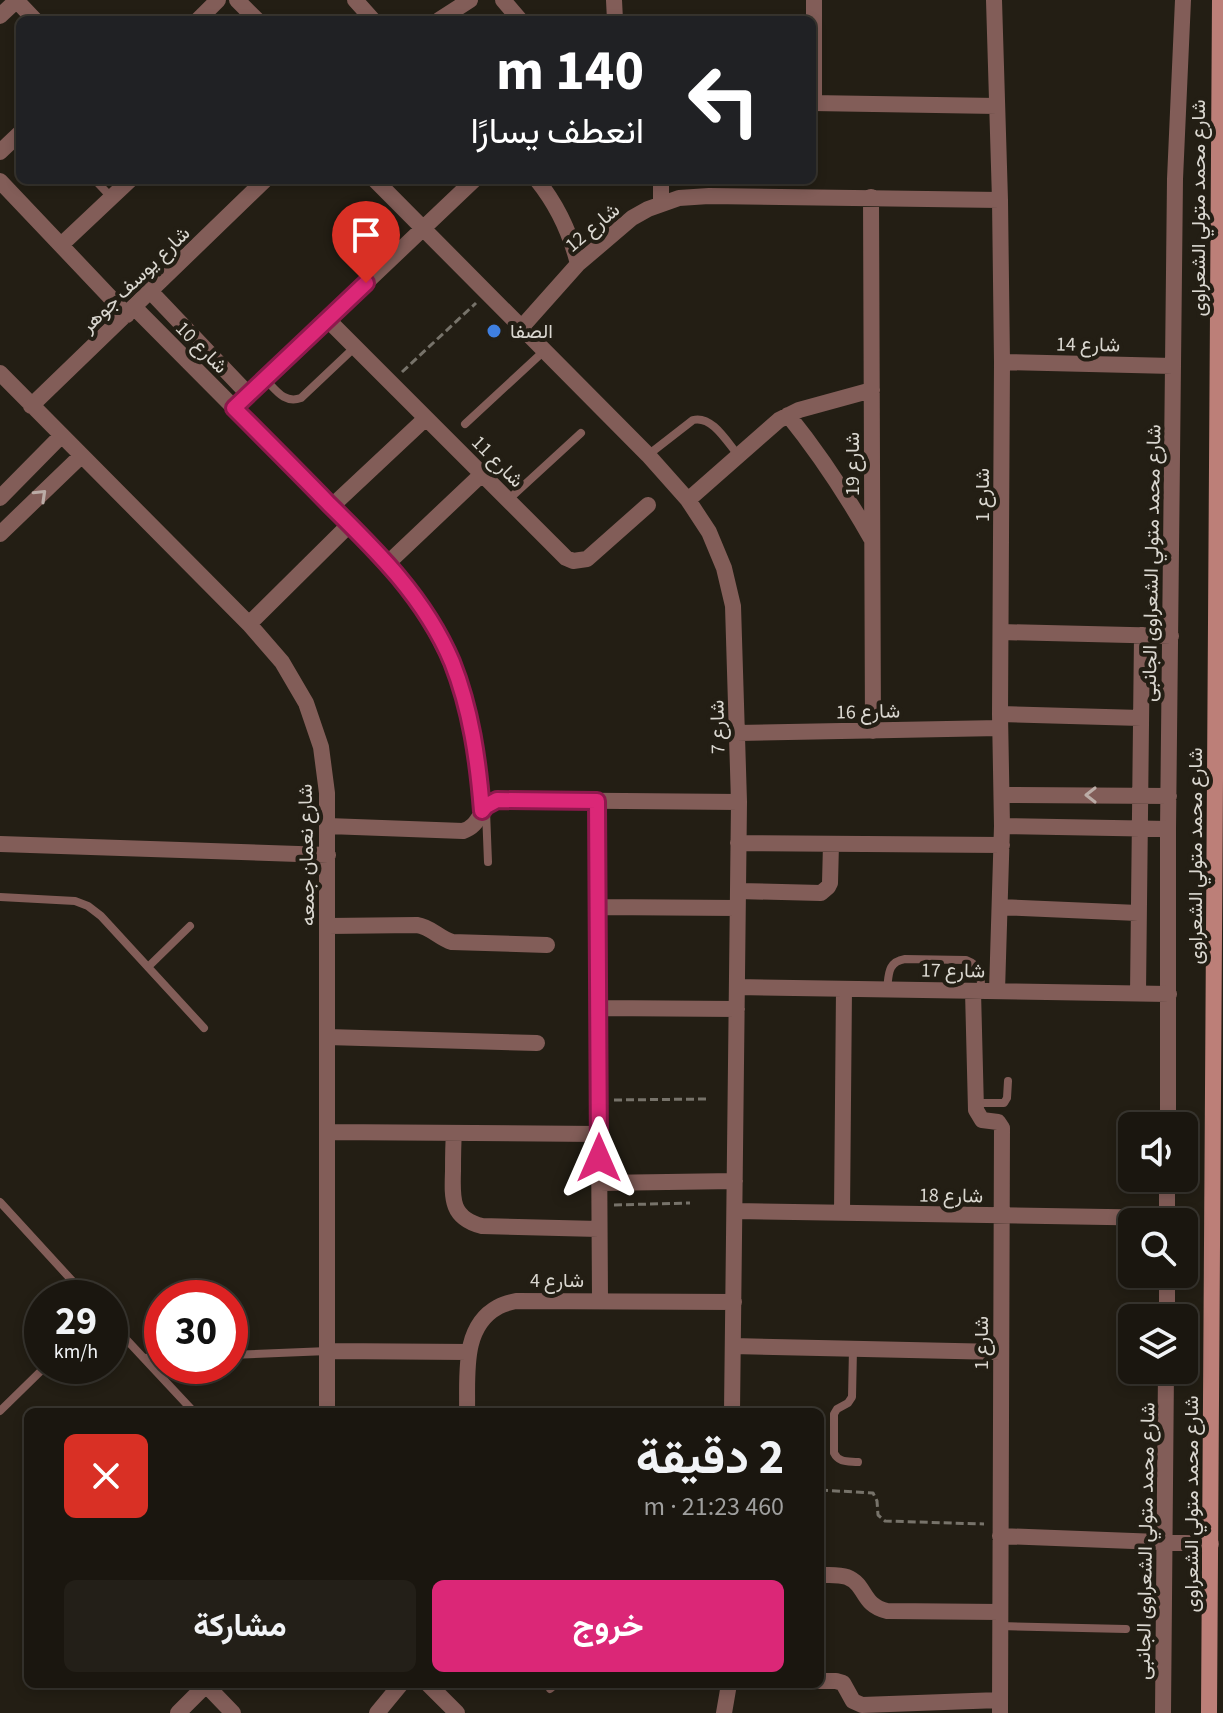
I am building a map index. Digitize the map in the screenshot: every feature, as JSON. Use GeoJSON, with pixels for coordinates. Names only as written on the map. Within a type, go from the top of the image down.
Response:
{"type":"FeatureCollection","features":[{"type":"Feature","properties":{"kind":"street"},"geometry":{"type":"LineString","coordinates":[[0,16],[16,0],[31,16]]}},
{"type":"Feature","properties":{"kind":"street"},"geometry":{"type":"LineString","coordinates":[[202,16],[218,0]]}},
{"type":"Feature","properties":{"kind":"street"},"geometry":{"type":"LineString","coordinates":[[237,0],[253,16]]}},
{"type":"Feature","properties":{"kind":"street"},"geometry":{"type":"LineString","coordinates":[[355,0],[369,16]]}},
{"type":"Feature","properties":{"kind":"street"},"geometry":{"type":"LineString","coordinates":[[445,16],[470,0]]}},
{"type":"Feature","properties":{"kind":"street"},"geometry":{"type":"LineString","coordinates":[[503,0],[517,16]]}},
{"type":"Feature","properties":{"kind":"street","name":"شارع 1"},"geometry":{"type":"LineString","coordinates":[[994,0],[1002,362],[1002,845],[1000,907],[984,991],[975,1103],[979,1118],[998,1122],[1002,1128],[1000,1706]]}},
{"type":"Feature","properties":{"kind":"street","name":"شارع محمد متولي الشعراوى الجانبى"},"geometry":{"type":"LineString","coordinates":[[1168,1112],[1175,179],[1183,0]]}},
{"type":"Feature","properties":{"kind":"street","name":"شارع محمد متولي الشعراوى"},"geometry":{"type":"LineString","coordinates":[[1209,1713],[1219,896],[1220,0]]}},
{"type":"Feature","properties":{"kind":"street"},"geometry":{"type":"LineString","coordinates":[[816,103],[997,106]]}},
{"type":"Feature","properties":{"kind":"street"},"geometry":{"type":"LineString","coordinates":[[0,152],[16,137]]}},
{"type":"Feature","properties":{"kind":"street","name":"شارع 10"},"geometry":{"type":"LineString","coordinates":[[0,181],[61,245],[234,408],[350,524],[388,563],[423,608],[456,673],[469,715],[484,808]]}},
{"type":"Feature","properties":{"kind":"street"},"geometry":{"type":"LineString","coordinates":[[61,245],[126,184]]}},
{"type":"Feature","properties":{"kind":"street","name":"شارع يوسف جوهر"},"geometry":{"type":"LineString","coordinates":[[31,406],[261,184]]}},
{"type":"Feature","properties":{"kind":"street","name":"شارع 7"},"geometry":{"type":"LineString","coordinates":[[379,184],[648,455],[688,500],[709,532],[724,568],[733,606],[739,802],[732,1408]]}},
{"type":"Feature","properties":{"kind":"street"},"geometry":{"type":"LineString","coordinates":[[234,408],[470,184]]}},
{"type":"Feature","properties":{"kind":"street"},"geometry":{"type":"LineString","coordinates":[[540,184],[562,217],[578,264]]}},
{"type":"Feature","properties":{"kind":"street"},"geometry":{"type":"LineString","coordinates":[[661,184],[661,203]]}},
{"type":"Feature","properties":{"kind":"street","name":"شارع 12"},"geometry":{"type":"LineString","coordinates":[[521,328],[578,264],[632,218],[661,203],[694,196],[1000,200]]}},
{"type":"Feature","properties":{"kind":"street","name":"شارع 19"},"geometry":{"type":"LineString","coordinates":[[871,197],[873,731]]}},
{"type":"Feature","properties":{"kind":"street"},"geometry":{"type":"LineString","coordinates":[[151,292],[249,395]]}},
{"type":"Feature","properties":{"kind":"street","name":"شارع 11"},"geometry":{"type":"LineString","coordinates":[[328,320],[566,558],[580,561],[592,554],[648,505]]}},
{"type":"Feature","properties":{"kind":"street","name":"شارع 14"},"geometry":{"type":"LineString","coordinates":[[1002,362],[1173,366]]}},
{"type":"Feature","properties":{"kind":"street","name":"شارع نعمان جمعه"},"geometry":{"type":"LineString","coordinates":[[0,373],[249,624],[282,662],[306,703],[321,747],[328,826],[327,1408]]}},
{"type":"Feature","properties":{"kind":"street"},"geometry":{"type":"LineString","coordinates":[[688,500],[770,427],[788,415],[872,390]]}},
{"type":"Feature","properties":{"kind":"street"},"geometry":{"type":"LineString","coordinates":[[788,415],[848,496],[872,541]]}},
{"type":"Feature","properties":{"kind":"street"},"geometry":{"type":"LineString","coordinates":[[332,506],[426,418]]}},
{"type":"Feature","properties":{"kind":"street"},"geometry":{"type":"LineString","coordinates":[[0,498],[61,436]]}},
{"type":"Feature","properties":{"kind":"street"},"geometry":{"type":"LineString","coordinates":[[0,534],[81,456]]}},
{"type":"Feature","properties":{"kind":"street"},"geometry":{"type":"LineString","coordinates":[[388,563],[482,474]]}},
{"type":"Feature","properties":{"kind":"street"},"geometry":{"type":"LineString","coordinates":[[249,624],[350,524]]}},
{"type":"Feature","properties":{"kind":"street"},"geometry":{"type":"LineString","coordinates":[[1001,632],[1171,636]]}},
{"type":"Feature","properties":{"kind":"street"},"geometry":{"type":"LineString","coordinates":[[1138,993],[1142,635]]}},
{"type":"Feature","properties":{"kind":"street","name":"شارع 16"},"geometry":{"type":"LineString","coordinates":[[737,733],[873,731],[1000,721],[1141,718]]}},
{"type":"Feature","properties":{"kind":"street"},"geometry":{"type":"LineString","coordinates":[[1002,795],[1169,796]]}},
{"type":"Feature","properties":{"kind":"street"},"geometry":{"type":"LineString","coordinates":[[328,826],[463,831],[476,824],[484,808],[497,800],[739,802]]}},
{"type":"Feature","properties":{"kind":"street"},"geometry":{"type":"LineString","coordinates":[[597,801],[600,1300]]}},
{"type":"Feature","properties":{"kind":"street"},"geometry":{"type":"LineString","coordinates":[[1002,826],[1168,829]]}},
{"type":"Feature","properties":{"kind":"street"},"geometry":{"type":"LineString","coordinates":[[738,843],[1002,845]]}},
{"type":"Feature","properties":{"kind":"street"},"geometry":{"type":"LineString","coordinates":[[0,844],[328,855]]}},
{"type":"Feature","properties":{"kind":"street"},"geometry":{"type":"LineString","coordinates":[[598,907],[821,893],[830,883],[831,844]]}},
{"type":"Feature","properties":{"kind":"street"},"geometry":{"type":"LineString","coordinates":[[1000,907],[1138,913]]}},
{"type":"Feature","properties":{"kind":"street"},"geometry":{"type":"LineString","coordinates":[[328,926],[417,925],[452,942],[547,945]]}},
{"type":"Feature","properties":{"kind":"street","name":"شارع 17"},"geometry":{"type":"LineString","coordinates":[[737,987],[1169,994]]}},
{"type":"Feature","properties":{"kind":"street"},"geometry":{"type":"LineString","coordinates":[[842,1213],[844,989]]}},
{"type":"Feature","properties":{"kind":"street"},"geometry":{"type":"LineString","coordinates":[[598,1008],[737,1009]]}},
{"type":"Feature","properties":{"kind":"street"},"geometry":{"type":"LineString","coordinates":[[327,1037],[537,1043]]}},
{"type":"Feature","properties":{"kind":"street"},"geometry":{"type":"LineString","coordinates":[[327,1132],[599,1134]]}},
{"type":"Feature","properties":{"kind":"street"},"geometry":{"type":"LineString","coordinates":[[454,1133],[452,1196],[461,1216],[471,1223],[482,1226],[599,1229]]}},
{"type":"Feature","properties":{"kind":"street"},"geometry":{"type":"LineString","coordinates":[[599,1183],[735,1181]]}},
{"type":"Feature","properties":{"kind":"street","name":"شارع 18"},"geometry":{"type":"LineString","coordinates":[[735,1211],[1118,1219]]}},
{"type":"Feature","properties":{"kind":"street","name":"شارع 4"},"geometry":{"type":"LineString","coordinates":[[467,1408],[469,1352],[473,1334],[483,1318],[498,1306],[516,1301],[734,1302]]}},
{"type":"Feature","properties":{"kind":"street"},"geometry":{"type":"LineString","coordinates":[[733,1346],[1000,1352]]}},
{"type":"Feature","properties":{"kind":"street"},"geometry":{"type":"LineString","coordinates":[[328,1351],[469,1352]]}},
{"type":"Feature","properties":{"kind":"street","name":"شارع محمد متولي الشعراوى الجانبى"},"geometry":{"type":"LineString","coordinates":[[1163,1713],[1166,1384]]}},
{"type":"Feature","properties":{"kind":"street"},"geometry":{"type":"LineString","coordinates":[[1000,1530],[1211,1544]]}},
{"type":"Feature","properties":{"kind":"street"},"geometry":{"type":"LineString","coordinates":[[824,1575],[844,1576],[852,1580],[872,1606],[887,1611],[1000,1619]]}},
{"type":"Feature","properties":{"kind":"street"},"geometry":{"type":"LineString","coordinates":[[824,1681],[840,1681],[862,1709],[1000,1706]]}},
{"type":"Feature","properties":{"kind":"street"},"geometry":{"type":"LineString","coordinates":[[178,1713],[204,1688]]}},
{"type":"Feature","properties":{"kind":"street"},"geometry":{"type":"LineString","coordinates":[[210,1688],[233,1713]]}},
{"type":"Feature","properties":{"kind":"street"},"geometry":{"type":"LineString","coordinates":[[377,1713],[398,1688]]}},
{"type":"Feature","properties":{"kind":"street"},"geometry":{"type":"LineString","coordinates":[[432,1688],[457,1713]]}},
{"type":"Feature","properties":{"kind":"street"},"geometry":{"type":"LineString","coordinates":[[724,1713],[728,1688]]}},
{"type":"Feature","properties":{"kind":"lane"},"geometry":{"type":"LineString","coordinates":[[99,184],[111,197]]}},
{"type":"Feature","properties":{"kind":"lane"},"geometry":{"type":"LineString","coordinates":[[265,379],[284,398],[297,400],[355,347]]}},
{"type":"Feature","properties":{"kind":"lane"},"geometry":{"type":"LineString","coordinates":[[465,424],[545,351]]}},
{"type":"Feature","properties":{"kind":"lane"},"geometry":{"type":"LineString","coordinates":[[648,455],[693,420],[701,418],[708,421],[738,455]]}},
{"type":"Feature","properties":{"kind":"lane"},"geometry":{"type":"LineString","coordinates":[[508,500],[581,433]]}},
{"type":"Feature","properties":{"kind":"lane"},"geometry":{"type":"LineString","coordinates":[[484,808],[488,862]]}},
{"type":"Feature","properties":{"kind":"lane"},"geometry":{"type":"LineString","coordinates":[[0,897],[75,901],[88,906],[101,916],[204,1028]]}},
{"type":"Feature","properties":{"kind":"lane"},"geometry":{"type":"LineString","coordinates":[[148,967],[190,926]]}},
{"type":"Feature","properties":{"kind":"lane"},"geometry":{"type":"LineString","coordinates":[[887,989],[889,970],[899,959],[966,960],[976,965],[984,991]]}},
{"type":"Feature","properties":{"kind":"lane"},"geometry":{"type":"LineString","coordinates":[[975,1103],[1004,1103],[1008,1081]]}},
{"type":"Feature","properties":{"kind":"lane"},"geometry":{"type":"LineString","coordinates":[[0,1202],[72,1280]]}},
{"type":"Feature","properties":{"kind":"lane"},"geometry":{"type":"LineString","coordinates":[[128,1341],[144,1358]]}},
{"type":"Feature","properties":{"kind":"lane"},"geometry":{"type":"LineString","coordinates":[[853,1349],[852,1397],[834,1414],[834,1453],[841,1461],[858,1462]]}},
{"type":"Feature","properties":{"kind":"lane"},"geometry":{"type":"LineString","coordinates":[[248,1354],[328,1351]]}},
{"type":"Feature","properties":{"kind":"lane"},"geometry":{"type":"LineString","coordinates":[[0,1411],[28,1384]]}},
{"type":"Feature","properties":{"kind":"lane"},"geometry":{"type":"LineString","coordinates":[[168,1384],[190,1408]]}},
{"type":"Feature","properties":{"kind":"lane"},"geometry":{"type":"LineString","coordinates":[[1000,1619],[1126,1629]]}},
{"type":"Feature","properties":{"kind":"path"},"geometry":{"type":"LineString","coordinates":[[391,383],[487,293]]}},
{"type":"Feature","properties":{"kind":"path"},"geometry":{"type":"LineString","coordinates":[[599,1101],[706,1099]]}},
{"type":"Feature","properties":{"kind":"path"},"geometry":{"type":"LineString","coordinates":[[599,1205],[690,1203]]}},
{"type":"Feature","properties":{"kind":"path"},"geometry":{"type":"LineString","coordinates":[[824,1490],[873,1493],[878,1515],[885,1521],[1000,1530]]}},
{"type":"Feature","properties":{"kind":"place","name":"الصفا"},"geometry":{"type":"Point","coordinates":[494,331]}},
{"type":"Feature","properties":{"kind":"route"},"geometry":{"type":"LineString","coordinates":[[366,283],[234,408],[388,563],[423,608],[451,659],[461,687],[475,744],[482,811],[497,800],[597,801],[599,1158]]}}]}
